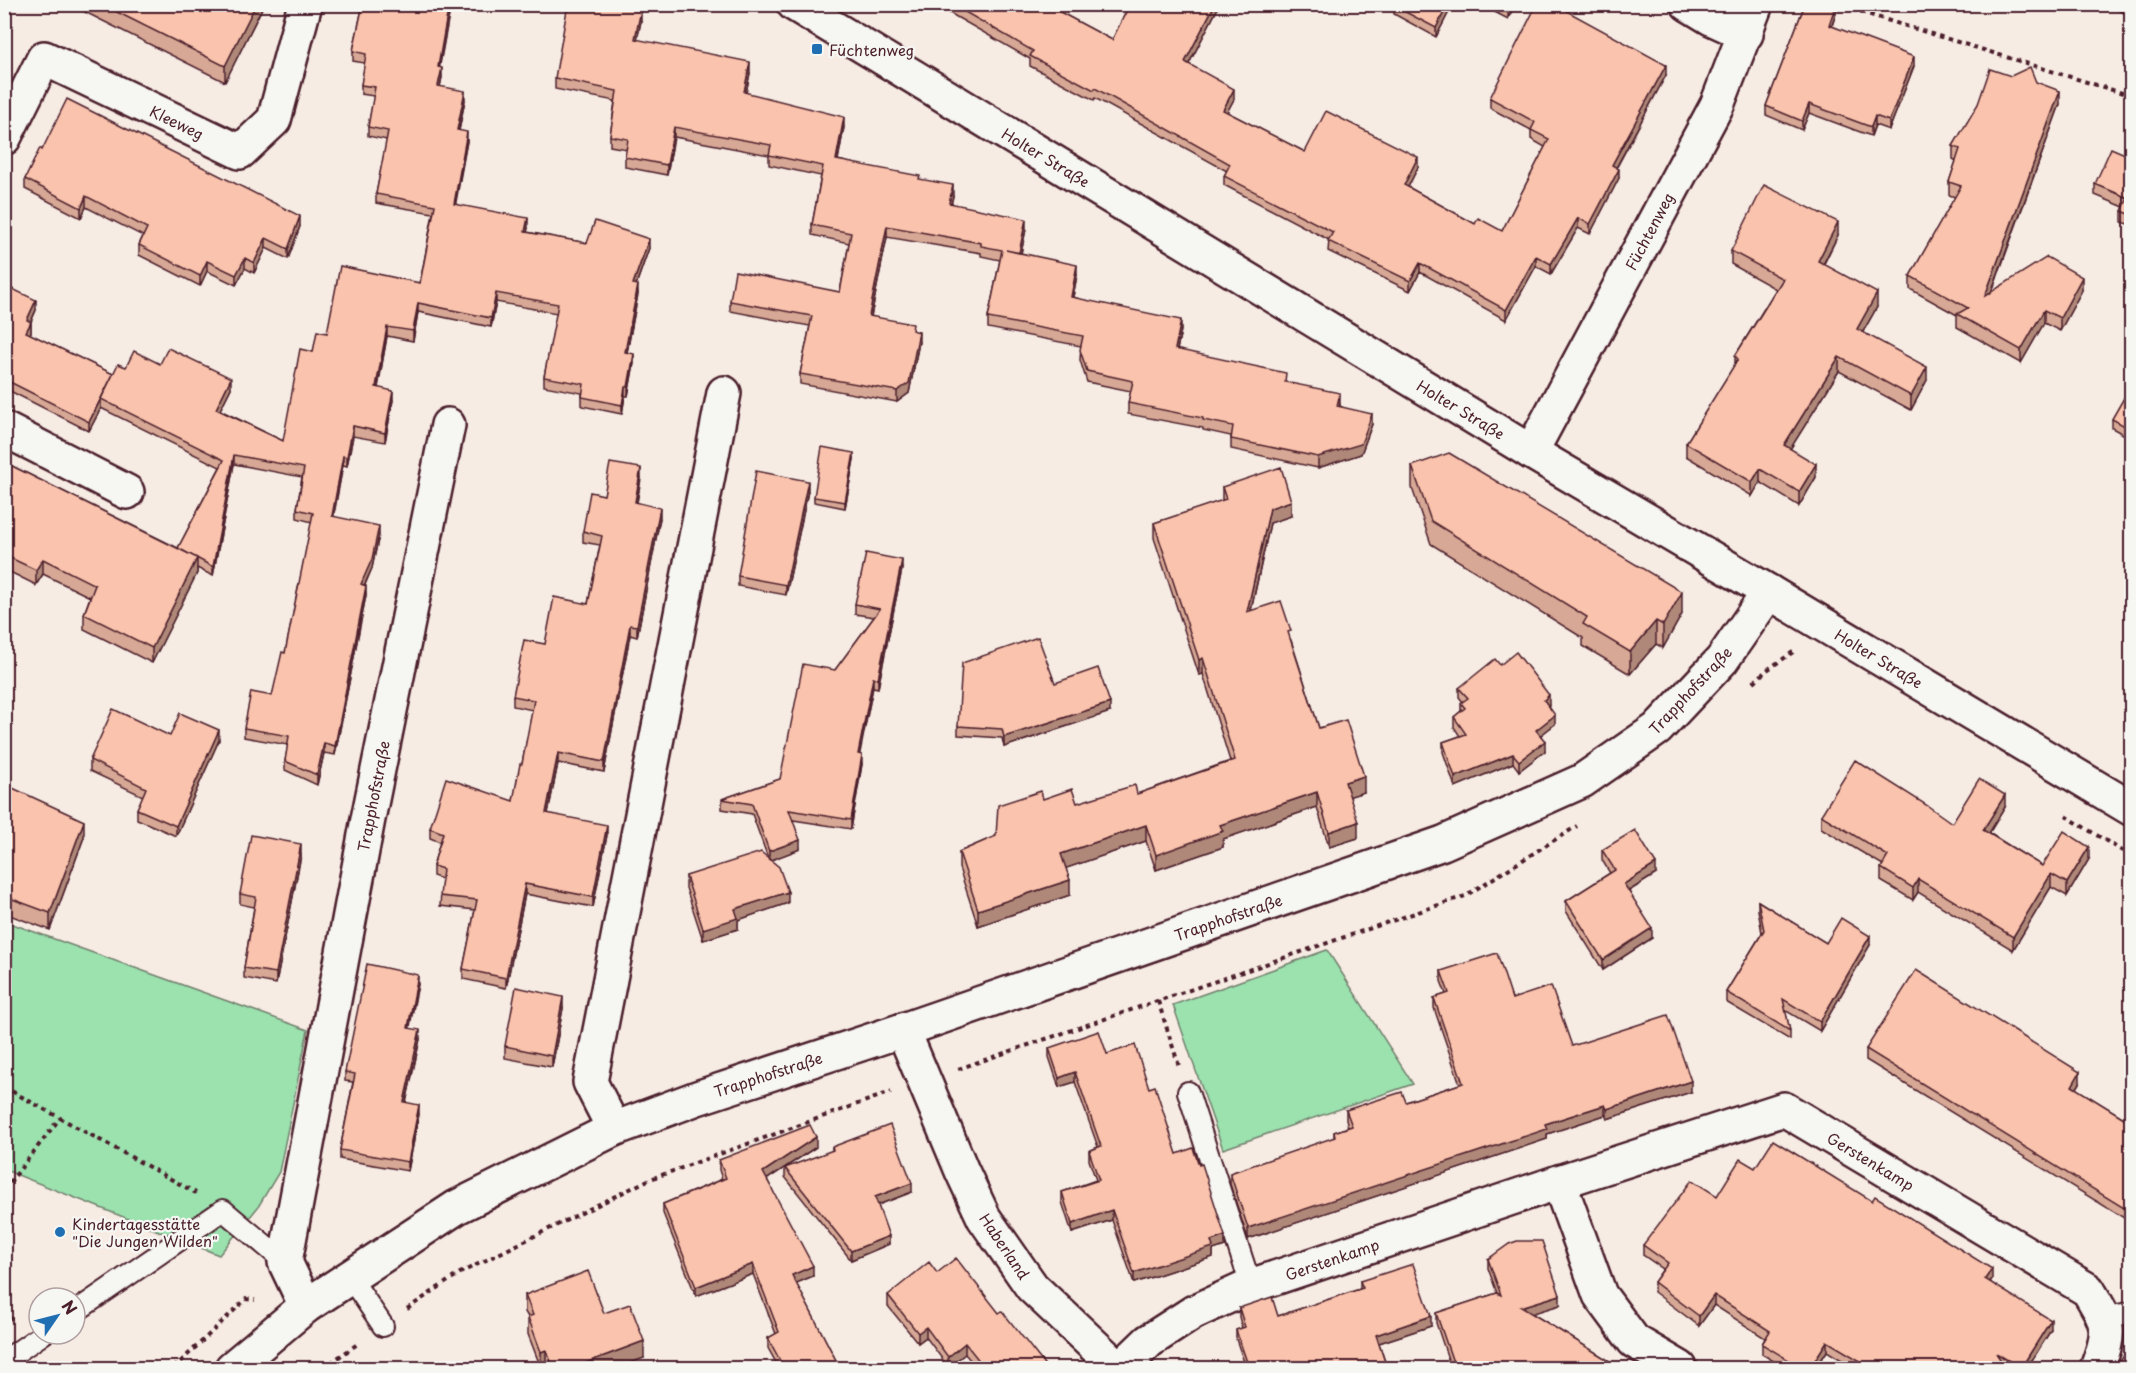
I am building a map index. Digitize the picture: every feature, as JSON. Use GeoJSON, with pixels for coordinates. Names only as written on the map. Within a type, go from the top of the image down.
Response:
{"type":"FeatureCollection","features":[{"type":"Feature","properties":{"kind":"street","name":"Kleeweg"},"geometry":{"type":"LineString","coordinates":[[4,138],[44,58],[240,152],[274,120],[305,4]]}},
{"type":"Feature","properties":{"kind":"street","name":"Holter Straße"},"geometry":{"type":"LineString","coordinates":[[794,4],[1531,452],[1769,591],[2132,809]]}},
{"type":"Feature","properties":{"kind":"street"},"geometry":{"type":"LineString","coordinates":[[1688,4],[1710,18],[1751,19]]}},
{"type":"Feature","properties":{"kind":"street","name":"Füchtenweg"},"geometry":{"type":"LineString","coordinates":[[1531,452],[1717,105],[1751,19]]}},
{"type":"Feature","properties":{"kind":"street"},"geometry":{"type":"LineString","coordinates":[[614,1128],[590,1082],[724,393]]}},
{"type":"Feature","properties":{"kind":"street","name":"Trapphofstraße"},"geometry":{"type":"LineString","coordinates":[[285,1262],[365,830],[448,425]]}},
{"type":"Feature","properties":{"kind":"street"},"geometry":{"type":"LineString","coordinates":[[4,429],[127,492]]}},
{"type":"Feature","properties":{"kind":"street","name":"Trapphofstraße"},"geometry":{"type":"LineString","coordinates":[[232,1368],[306,1306],[457,1207],[614,1128],[1443,843],[1582,781],[1657,729],[1722,660],[1769,591]]}},
{"type":"Feature","properties":{"kind":"street","name":"Haberland"},"geometry":{"type":"LineString","coordinates":[[903,1030],[984,1218],[1032,1287],[1120,1368]]}},
{"type":"Feature","properties":{"kind":"street","name":"Gerstenkamp"},"geometry":{"type":"LineString","coordinates":[[1120,1368],[1149,1341],[1176,1323],[1194,1312],[1251,1286],[1784,1109],[2088,1290],[2118,1315],[2097,1368]]}},
{"type":"Feature","properties":{"kind":"street"},"geometry":{"type":"LineString","coordinates":[[1559,1182],[1600,1295],[1634,1341],[1680,1368]]}},
{"type":"Feature","properties":{"kind":"street"},"geometry":{"type":"LineString","coordinates":[[285,1262],[306,1306]]}},
{"type":"Feature","properties":{"kind":"lane"},"geometry":{"type":"LineString","coordinates":[[1188,1092],[1251,1286]]}},
{"type":"Feature","properties":{"kind":"lane"},"geometry":{"type":"LineString","coordinates":[[87,1304],[223,1210],[285,1262]]}},
{"type":"Feature","properties":{"kind":"lane"},"geometry":{"type":"LineString","coordinates":[[350,1276],[383,1326]]}},
{"type":"Feature","properties":{"kind":"lane"},"geometry":{"type":"LineString","coordinates":[[4,1361],[27,1345]]}},
{"type":"Feature","properties":{"kind":"path"},"geometry":{"type":"LineString","coordinates":[[1834,4],[2132,96]]}},
{"type":"Feature","properties":{"kind":"path"},"geometry":{"type":"LineString","coordinates":[[1751,685],[1767,670],[1828,627]]}},
{"type":"Feature","properties":{"kind":"path"},"geometry":{"type":"LineString","coordinates":[[323,1368],[459,1273],[648,1180],[924,1080],[1465,896],[1581,824]]}},
{"type":"Feature","properties":{"kind":"path"},"geometry":{"type":"LineString","coordinates":[[1158,1001],[1188,1092]]}},
{"type":"Feature","properties":{"kind":"path"},"geometry":{"type":"LineString","coordinates":[[4,1087],[223,1210]]}},
{"type":"Feature","properties":{"kind":"path"},"geometry":{"type":"LineString","coordinates":[[4,1190],[60,1118]]}},
{"type":"Feature","properties":{"kind":"green space"},"geometry":{"type":"Polygon","coordinates":[[[4,921],[308,1030],[279,1172],[258,1207],[219,1255],[5,1170],[4,921]]]}},
{"type":"Feature","properties":{"kind":"green space"},"geometry":{"type":"Polygon","coordinates":[[[1327,950],[1413,1084],[1223,1149],[1173,1005],[1327,950]]]}},
{"type":"Feature","properties":{"kind":"building"},"geometry":{"type":"Polygon","coordinates":[[[101,4],[256,4],[225,66],[101,4]]]}},
{"type":"Feature","properties":{"kind":"building"},"geometry":{"type":"Polygon","coordinates":[[[363,4],[449,4],[438,67],[442,68],[438,86],[465,91],[457,130],[467,132],[454,204],[528,218],[525,232],[587,243],[595,221],[649,239],[633,284],[638,285],[625,352],[634,354],[622,405],[582,397],[584,384],[544,377],[558,304],[496,293],[491,318],[418,303],[413,331],[387,327],[376,387],[393,391],[385,433],[353,426],[347,457],[343,456],[332,516],[379,526],[372,559],[361,584],[366,586],[335,746],[324,743],[317,775],[285,761],[289,736],[244,728],[251,692],[272,696],[282,652],[285,653],[313,513],[297,509],[304,468],[234,455],[213,567],[178,548],[224,460],[101,399],[118,364],[126,367],[134,351],[160,364],[168,348],[231,378],[216,409],[283,441],[300,349],[313,352],[317,331],[327,333],[340,266],[420,283],[435,205],[376,194],[388,131],[368,127],[375,87],[361,85],[366,54],[353,51],[363,4]]]}},
{"type":"Feature","properties":{"kind":"building"},"geometry":{"type":"Polygon","coordinates":[[[568,4],[609,4],[641,10],[635,39],[750,62],[744,92],[844,117],[836,160],[920,176],[919,179],[953,185],[949,203],[1026,219],[1019,253],[1077,265],[1071,297],[1181,320],[1175,349],[1286,373],[1285,382],[1340,393],[1337,406],[1372,414],[1361,444],[1318,457],[1231,439],[1233,426],[1128,403],[1133,381],[1087,371],[1080,350],[1083,336],[988,318],[1002,250],[981,246],[981,243],[887,226],[869,316],[913,324],[912,330],[919,332],[909,383],[897,391],[800,374],[812,316],[730,301],[735,271],[840,292],[851,233],[812,225],[823,166],[769,155],[771,145],[674,127],[667,165],[625,157],[628,139],[610,136],[617,91],[555,78],[568,4]]]}},
{"type":"Feature","properties":{"kind":"building"},"geometry":{"type":"Polygon","coordinates":[[[951,4],[1045,4],[1112,40],[1130,4],[1215,4],[1185,62],[1234,89],[1223,110],[1305,152],[1326,111],[1418,157],[1404,185],[1475,224],[1478,218],[1502,231],[1549,139],[1531,130],[1535,122],[1490,98],[1537,4],[1554,4],[1666,65],[1612,165],[1619,169],[1590,224],[1578,218],[1551,264],[1536,256],[1506,310],[1420,263],[1410,281],[1328,241],[1333,232],[1224,176],[1230,164],[1095,88],[1094,90],[1030,56],[1033,51],[951,4]]]}},
{"type":"Feature","properties":{"kind":"building"},"geometry":{"type":"Polygon","coordinates":[[[1394,4],[1448,4],[1436,28],[1394,4]]]}},
{"type":"Feature","properties":{"kind":"building"},"geometry":{"type":"Polygon","coordinates":[[[1497,4],[1511,4],[1508,10],[1497,4]]]}},
{"type":"Feature","properties":{"kind":"building"},"geometry":{"type":"Polygon","coordinates":[[[1805,4],[1836,4],[1829,25],[1914,57],[1889,121],[1875,116],[1871,127],[1809,104],[1802,121],[1766,106],[1805,4]]]}},
{"type":"Feature","properties":{"kind":"building"},"geometry":{"type":"Polygon","coordinates":[[[2030,67],[2036,82],[2060,91],[1985,296],[2047,257],[2082,277],[2060,318],[2044,310],[2021,350],[1957,314],[1968,308],[1910,276],[1961,186],[1949,182],[1960,149],[1953,146],[1978,104],[1990,69],[2011,76],[2030,67]]]}},
{"type":"Feature","properties":{"kind":"building"},"geometry":{"type":"Polygon","coordinates":[[[67,99],[300,216],[288,249],[266,238],[254,263],[245,258],[236,275],[207,261],[200,276],[139,245],[147,228],[86,196],[81,208],[25,179],[67,99]]]}},
{"type":"Feature","properties":{"kind":"building"},"geometry":{"type":"Polygon","coordinates":[[[2111,148],[2132,157],[2132,215],[2122,211],[2128,198],[2095,184],[2111,148]]]}},
{"type":"Feature","properties":{"kind":"building"},"geometry":{"type":"Polygon","coordinates":[[[1764,185],[1838,222],[1818,261],[1877,293],[1857,329],[1927,367],[1911,396],[1839,357],[1784,445],[1816,464],[1799,492],[1760,469],[1752,482],[1686,443],[1738,359],[1735,356],[1783,279],[1731,251],[1764,185]]]}},
{"type":"Feature","properties":{"kind":"building"},"geometry":{"type":"Polygon","coordinates":[[[4,285],[36,300],[27,320],[31,322],[26,332],[113,374],[89,422],[4,379],[4,285]]]}},
{"type":"Feature","properties":{"kind":"building"},"geometry":{"type":"Polygon","coordinates":[[[2132,384],[2132,430],[2112,419],[2132,384]]]}},
{"type":"Feature","properties":{"kind":"building"},"geometry":{"type":"Polygon","coordinates":[[[822,447],[854,453],[845,502],[814,497],[822,447]]]}},
{"type":"Feature","properties":{"kind":"building"},"geometry":{"type":"Polygon","coordinates":[[[1449,453],[1682,592],[1663,625],[1656,621],[1630,652],[1583,624],[1587,617],[1431,521],[1412,466],[1449,453]]]}},
{"type":"Feature","properties":{"kind":"building"},"geometry":{"type":"Polygon","coordinates":[[[4,462],[197,558],[152,648],[84,614],[95,585],[43,559],[36,570],[4,555],[4,462]]]}},
{"type":"Feature","properties":{"kind":"building"},"geometry":{"type":"Polygon","coordinates":[[[610,463],[641,468],[635,502],[660,508],[637,626],[630,625],[604,762],[558,753],[546,813],[607,825],[593,897],[525,884],[506,978],[463,969],[477,900],[440,896],[443,869],[433,866],[443,833],[430,828],[446,778],[513,801],[534,700],[513,696],[524,640],[545,644],[554,597],[588,604],[602,536],[583,531],[590,492],[604,495],[610,463]]]}},
{"type":"Feature","properties":{"kind":"building"},"geometry":{"type":"Polygon","coordinates":[[[1281,467],[1291,501],[1270,508],[1247,612],[1281,601],[1291,631],[1288,632],[1319,728],[1346,720],[1364,776],[1345,782],[1358,822],[1329,832],[1317,792],[1220,825],[1223,831],[1156,855],[1146,825],[1061,854],[1070,880],[978,910],[959,852],[996,836],[998,805],[1041,791],[1043,799],[1072,789],[1077,803],[1135,785],[1137,794],[1235,760],[1203,658],[1199,660],[1154,523],[1226,499],[1222,487],[1281,467]]]}},
{"type":"Feature","properties":{"kind":"building"},"geometry":{"type":"Polygon","coordinates":[[[756,471],[808,481],[786,585],[738,576],[756,471]]]}},
{"type":"Feature","properties":{"kind":"building"},"geometry":{"type":"Polygon","coordinates":[[[866,553],[902,560],[878,679],[873,678],[858,754],[862,755],[851,820],[789,810],[800,840],[769,851],[752,804],[722,799],[780,779],[803,664],[835,670],[880,609],[855,604],[866,553]]]}},
{"type":"Feature","properties":{"kind":"building"},"geometry":{"type":"Polygon","coordinates":[[[1038,637],[1055,683],[1098,668],[1110,703],[1004,737],[1002,729],[958,726],[962,663],[1038,637]]]}},
{"type":"Feature","properties":{"kind":"building"},"geometry":{"type":"Polygon","coordinates":[[[1516,652],[1549,695],[1544,700],[1555,715],[1536,730],[1545,741],[1519,761],[1513,754],[1455,777],[1443,742],[1466,734],[1454,717],[1465,708],[1461,703],[1468,698],[1459,688],[1495,659],[1500,665],[1516,652]]]}},
{"type":"Feature","properties":{"kind":"building"},"geometry":{"type":"Polygon","coordinates":[[[113,709],[170,736],[180,713],[219,730],[176,826],[137,809],[146,788],[90,760],[113,709]]]}},
{"type":"Feature","properties":{"kind":"building"},"geometry":{"type":"Polygon","coordinates":[[[1855,760],[1952,823],[1979,779],[2005,795],[1983,830],[2042,866],[2064,831],[2089,847],[2067,883],[2051,874],[2013,937],[1918,879],[1913,888],[1881,868],[1888,856],[1821,815],[1855,760]]]}},
{"type":"Feature","properties":{"kind":"building"},"geometry":{"type":"Polygon","coordinates":[[[4,784],[84,821],[50,913],[4,896],[4,784]]]}},
{"type":"Feature","properties":{"kind":"building"},"geometry":{"type":"Polygon","coordinates":[[[1635,830],[1656,864],[1624,884],[1652,928],[1603,960],[1566,901],[1615,870],[1602,850],[1635,830]]]}},
{"type":"Feature","properties":{"kind":"building"},"geometry":{"type":"Polygon","coordinates":[[[251,835],[301,844],[276,973],[244,968],[256,897],[240,894],[251,835]]]}},
{"type":"Feature","properties":{"kind":"building"},"geometry":{"type":"Polygon","coordinates":[[[761,852],[779,867],[788,892],[735,909],[738,918],[703,929],[686,876],[761,852]]]}},
{"type":"Feature","properties":{"kind":"building"},"geometry":{"type":"Polygon","coordinates":[[[1758,901],[1826,943],[1841,918],[1870,936],[1820,1022],[1783,999],[1790,1031],[1726,992],[1764,930],[1758,901]]]}},
{"type":"Feature","properties":{"kind":"building"},"geometry":{"type":"Polygon","coordinates":[[[1497,953],[1512,999],[1551,986],[1572,1046],[1668,1015],[1691,1081],[1607,1109],[1605,1105],[1545,1124],[1547,1129],[1248,1228],[1230,1173],[1335,1137],[1334,1132],[1352,1126],[1346,1110],[1402,1092],[1406,1102],[1463,1083],[1434,998],[1449,993],[1441,971],[1497,953]]]}},
{"type":"Feature","properties":{"kind":"building"},"geometry":{"type":"Polygon","coordinates":[[[367,964],[418,975],[408,1028],[420,1030],[404,1102],[419,1105],[408,1162],[340,1150],[355,1074],[345,1072],[367,964]]]}},
{"type":"Feature","properties":{"kind":"building"},"geometry":{"type":"Polygon","coordinates":[[[1916,970],[2080,1072],[2072,1086],[2132,1123],[2132,1213],[1866,1049],[1916,970]]]}},
{"type":"Feature","properties":{"kind":"building"},"geometry":{"type":"Polygon","coordinates":[[[516,987],[563,997],[552,1056],[505,1046],[516,987]]]}},
{"type":"Feature","properties":{"kind":"building"},"geometry":{"type":"Polygon","coordinates":[[[1099,1031],[1107,1054],[1135,1045],[1149,1088],[1155,1086],[1177,1154],[1193,1148],[1199,1165],[1202,1164],[1225,1236],[1211,1241],[1213,1247],[1134,1273],[1112,1210],[1072,1224],[1062,1192],[1099,1180],[1089,1151],[1101,1146],[1075,1072],[1059,1078],[1049,1048],[1099,1031]]]}},
{"type":"Feature","properties":{"kind":"building"},"geometry":{"type":"Polygon","coordinates":[[[810,1125],[816,1137],[763,1172],[813,1266],[792,1275],[840,1368],[784,1368],[768,1338],[779,1332],[753,1264],[696,1287],[663,1204],[726,1178],[719,1160],[810,1125]]]}},
{"type":"Feature","properties":{"kind":"building"},"geometry":{"type":"Polygon","coordinates":[[[890,1125],[912,1183],[875,1197],[889,1236],[851,1251],[785,1168],[890,1125]]]}},
{"type":"Feature","properties":{"kind":"building"},"geometry":{"type":"Polygon","coordinates":[[[1773,1140],[1872,1201],[1875,1196],[1992,1269],[1985,1279],[2051,1320],[2021,1368],[1996,1353],[2006,1368],[1872,1368],[1827,1341],[1810,1368],[1802,1368],[1762,1344],[1770,1331],[1714,1295],[1699,1316],[1654,1282],[1668,1263],[1643,1245],[1692,1180],[1717,1196],[1740,1159],[1755,1168],[1773,1140]]]}},
{"type":"Feature","properties":{"kind":"building"},"geometry":{"type":"Polygon","coordinates":[[[1517,1241],[1542,1241],[1560,1295],[1521,1307],[1621,1368],[1455,1368],[1436,1313],[1497,1293],[1501,1295],[1488,1259],[1517,1241]]]}},
{"type":"Feature","properties":{"kind":"building"},"geometry":{"type":"Polygon","coordinates":[[[956,1258],[999,1313],[1002,1311],[1047,1368],[985,1368],[965,1343],[948,1357],[926,1327],[918,1333],[888,1295],[929,1262],[937,1273],[956,1258]]]}},
{"type":"Feature","properties":{"kind":"building"},"geometry":{"type":"Polygon","coordinates":[[[1413,1264],[1431,1316],[1376,1335],[1387,1368],[1272,1368],[1269,1362],[1249,1368],[1236,1330],[1245,1327],[1239,1308],[1272,1297],[1278,1316],[1363,1288],[1360,1281],[1413,1264]]]}},
{"type":"Feature","properties":{"kind":"building"},"geometry":{"type":"Polygon","coordinates":[[[588,1271],[604,1313],[630,1304],[644,1341],[572,1368],[554,1368],[546,1350],[541,1352],[528,1317],[533,1315],[525,1295],[588,1271]]]}},
{"type":"Feature","properties":{"kind":"building"},"geometry":{"type":"Polygon","coordinates":[[[2130,1346],[2132,1348],[2132,1368],[2116,1368],[2130,1346]]]}},
{"type":"Feature","properties":{"kind":"place","name":"Füchtenweg"},"geometry":{"type":"Point","coordinates":[817,49]}},
{"type":"Feature","properties":{"kind":"place","name":"Kindertagesstätte \"Die Jungen Wilden\""},"geometry":{"type":"Point","coordinates":[60,1232]}}]}
